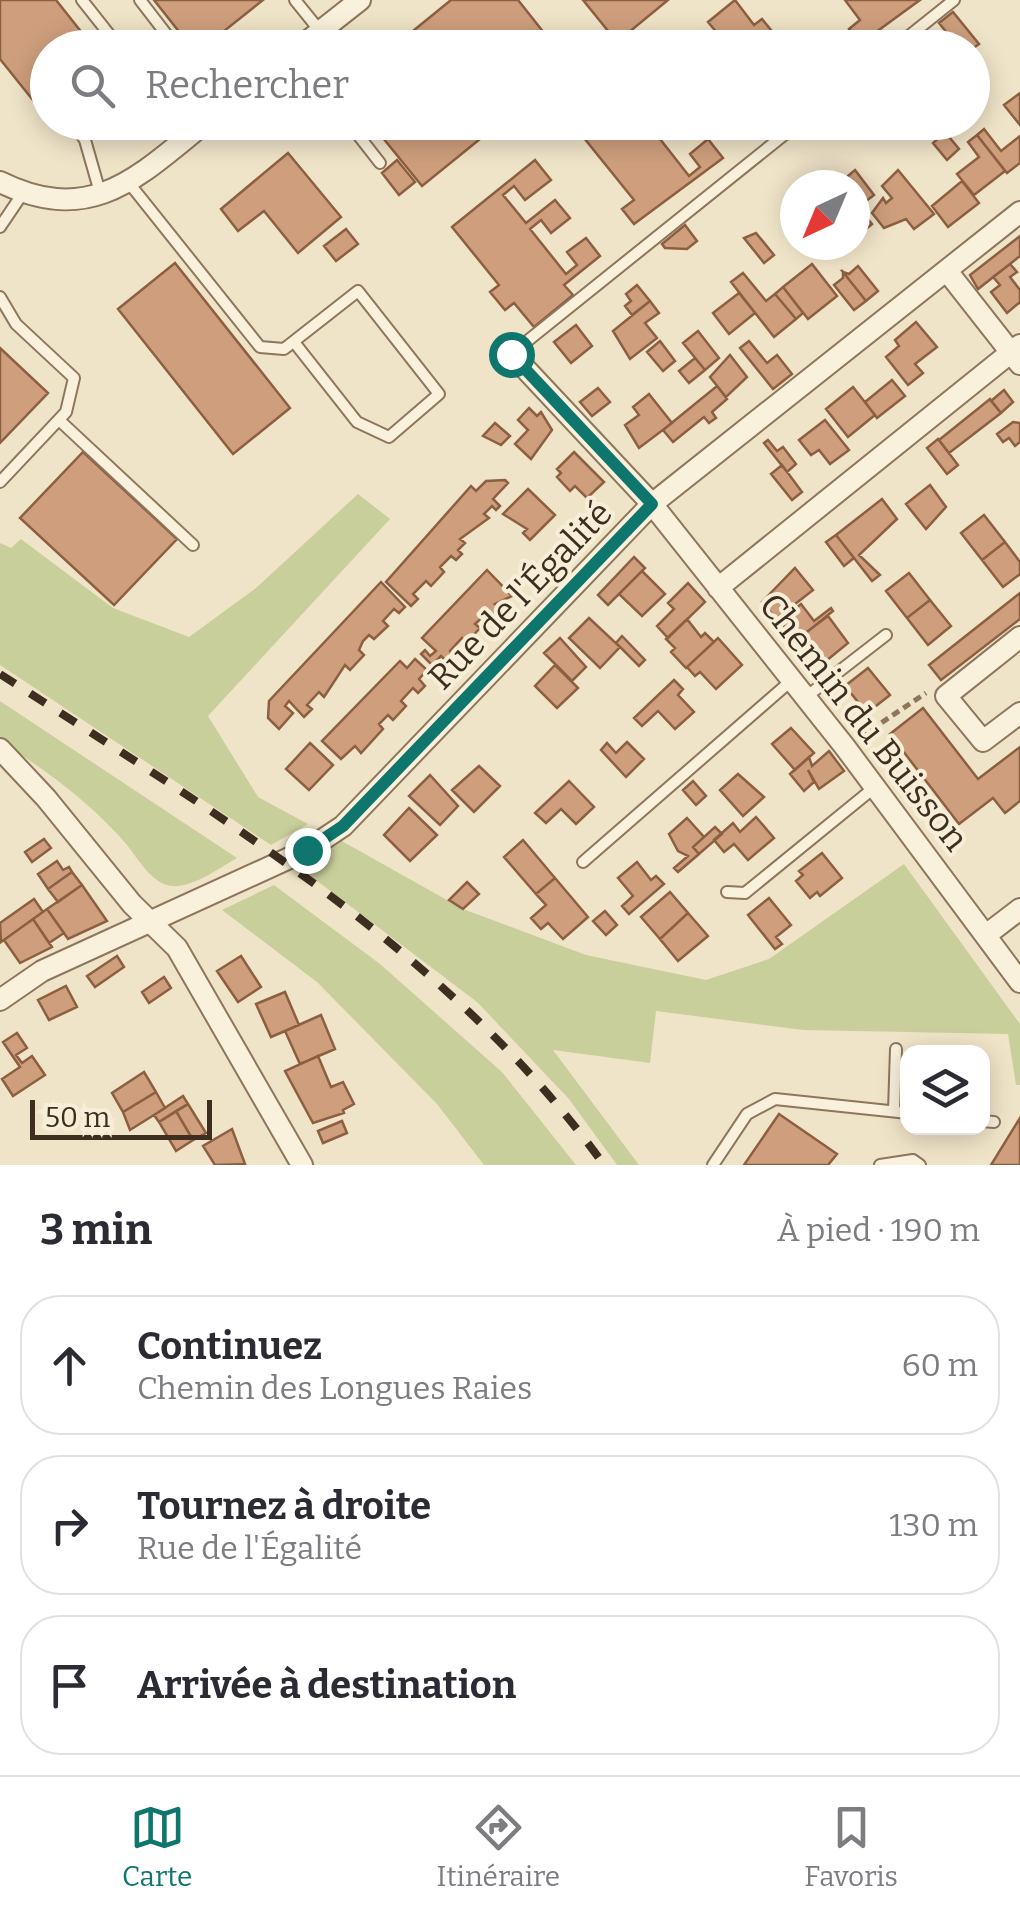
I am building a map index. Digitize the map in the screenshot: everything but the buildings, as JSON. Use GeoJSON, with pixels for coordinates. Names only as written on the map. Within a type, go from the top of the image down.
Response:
{"type":"FeatureCollection","features":[{"type":"Feature","properties":{"kind":"street"},"geometry":{"type":"LineString","coordinates":[[321,30],[360,0]]}},
{"type":"Feature","properties":{"kind":"street"},"geometry":{"type":"LineString","coordinates":[[0,182],[23,193],[67,201],[102,197],[129,183],[177,140]]}},
{"type":"Feature","properties":{"kind":"street","name":"Rue de l'Égalité"},"geometry":{"type":"LineString","coordinates":[[0,1000],[42,972],[307,850],[343,826],[652,504],[1020,212]]}},
{"type":"Feature","properties":{"kind":"street"},"geometry":{"type":"LineString","coordinates":[[718,588],[1017,353],[946,271]]}},
{"type":"Feature","properties":{"kind":"street","name":"Chemin du Buisson"},"geometry":{"type":"LineString","coordinates":[[508,350],[652,504],[846,747],[1020,982]]}},
{"type":"Feature","properties":{"kind":"street"},"geometry":{"type":"LineString","coordinates":[[1020,638],[946,696],[983,741],[1020,712]]}},
{"type":"Feature","properties":{"kind":"street"},"geometry":{"type":"LineString","coordinates":[[0,749],[148,920],[177,948],[302,1165]]}},
{"type":"Feature","properties":{"kind":"street"},"geometry":{"type":"LineString","coordinates":[[986,934],[1020,909]]}},
{"type":"Feature","properties":{"kind":"lane"},"geometry":{"type":"LineString","coordinates":[[82,0],[106,30]]}},
{"type":"Feature","properties":{"kind":"lane"},"geometry":{"type":"LineString","coordinates":[[140,0],[163,30]]}},
{"type":"Feature","properties":{"kind":"lane"},"geometry":{"type":"LineString","coordinates":[[295,0],[319,30]]}},
{"type":"Feature","properties":{"kind":"lane"},"geometry":{"type":"LineString","coordinates":[[916,30],[954,0]]}},
{"type":"Feature","properties":{"kind":"lane"},"geometry":{"type":"LineString","coordinates":[[85,140],[102,197]]}},
{"type":"Feature","properties":{"kind":"lane"},"geometry":{"type":"LineString","coordinates":[[362,140],[380,163]]}},
{"type":"Feature","properties":{"kind":"lane"},"geometry":{"type":"LineString","coordinates":[[508,350],[777,140]]}},
{"type":"Feature","properties":{"kind":"lane"},"geometry":{"type":"LineString","coordinates":[[129,183],[260,348],[284,349],[358,290],[439,394],[389,438],[357,422],[294,342]]}},
{"type":"Feature","properties":{"kind":"lane"},"geometry":{"type":"LineString","coordinates":[[0,228],[23,193]]}},
{"type":"Feature","properties":{"kind":"lane"},"geometry":{"type":"LineString","coordinates":[[0,296],[16,324],[74,378],[66,412],[0,482]]}},
{"type":"Feature","properties":{"kind":"lane"},"geometry":{"type":"LineString","coordinates":[[59,420],[193,545]]}},
{"type":"Feature","properties":{"kind":"lane"},"geometry":{"type":"LineString","coordinates":[[583,862],[799,689],[886,635]]}},
{"type":"Feature","properties":{"kind":"lane"},"geometry":{"type":"LineString","coordinates":[[727,892],[745,893],[876,786]]}},
{"type":"Feature","properties":{"kind":"lane"},"geometry":{"type":"LineString","coordinates":[[894,1112],[896,1048]]}},
{"type":"Feature","properties":{"kind":"lane"},"geometry":{"type":"LineString","coordinates":[[713,1165],[747,1114],[775,1100],[900,1112]]}},
{"type":"Feature","properties":{"kind":"lane"},"geometry":{"type":"LineString","coordinates":[[880,1165],[912,1160],[920,1165]]}},
{"type":"Feature","properties":{"kind":"path"},"geometry":{"type":"LineString","coordinates":[[846,747],[930,690],[946,696]]}},
{"type":"Feature","properties":{"kind":"green space"},"geometry":{"type":"Polygon","coordinates":[[[358,494],[390,519],[208,716],[258,797],[308,824],[271,845],[0,665],[0,543],[11,548],[21,539],[113,608],[189,637],[256,588],[358,494]]]}},
{"type":"Feature","properties":{"kind":"green space"},"geometry":{"type":"Polygon","coordinates":[[[0,701],[237,858],[188,884],[172,886],[158,881],[83,802],[0,741],[0,701]]]}},
{"type":"Feature","properties":{"kind":"green space"},"geometry":{"type":"Polygon","coordinates":[[[340,840],[463,909],[586,955],[706,980],[769,959],[904,864],[1020,1024],[1020,1085],[1016,1085],[1008,1034],[803,1030],[656,1011],[650,1063],[553,1050],[639,1165],[617,1165],[569,1099],[477,1002],[300,868],[340,840]]]}},
{"type":"Feature","properties":{"kind":"green space"},"geometry":{"type":"Polygon","coordinates":[[[274,885],[380,964],[502,1072],[576,1165],[484,1165],[437,1104],[317,982],[222,910],[274,885]]]}},
{"type":"Feature","properties":{"kind":"railway"},"geometry":{"type":"LineString","coordinates":[[0,674],[246,835],[403,953],[476,1019],[543,1089],[604,1165]]}},
{"type":"Feature","properties":{"kind":"route"},"geometry":{"type":"LineString","coordinates":[[307,850],[343,826],[652,504],[550,400],[511,354]]}}]}
